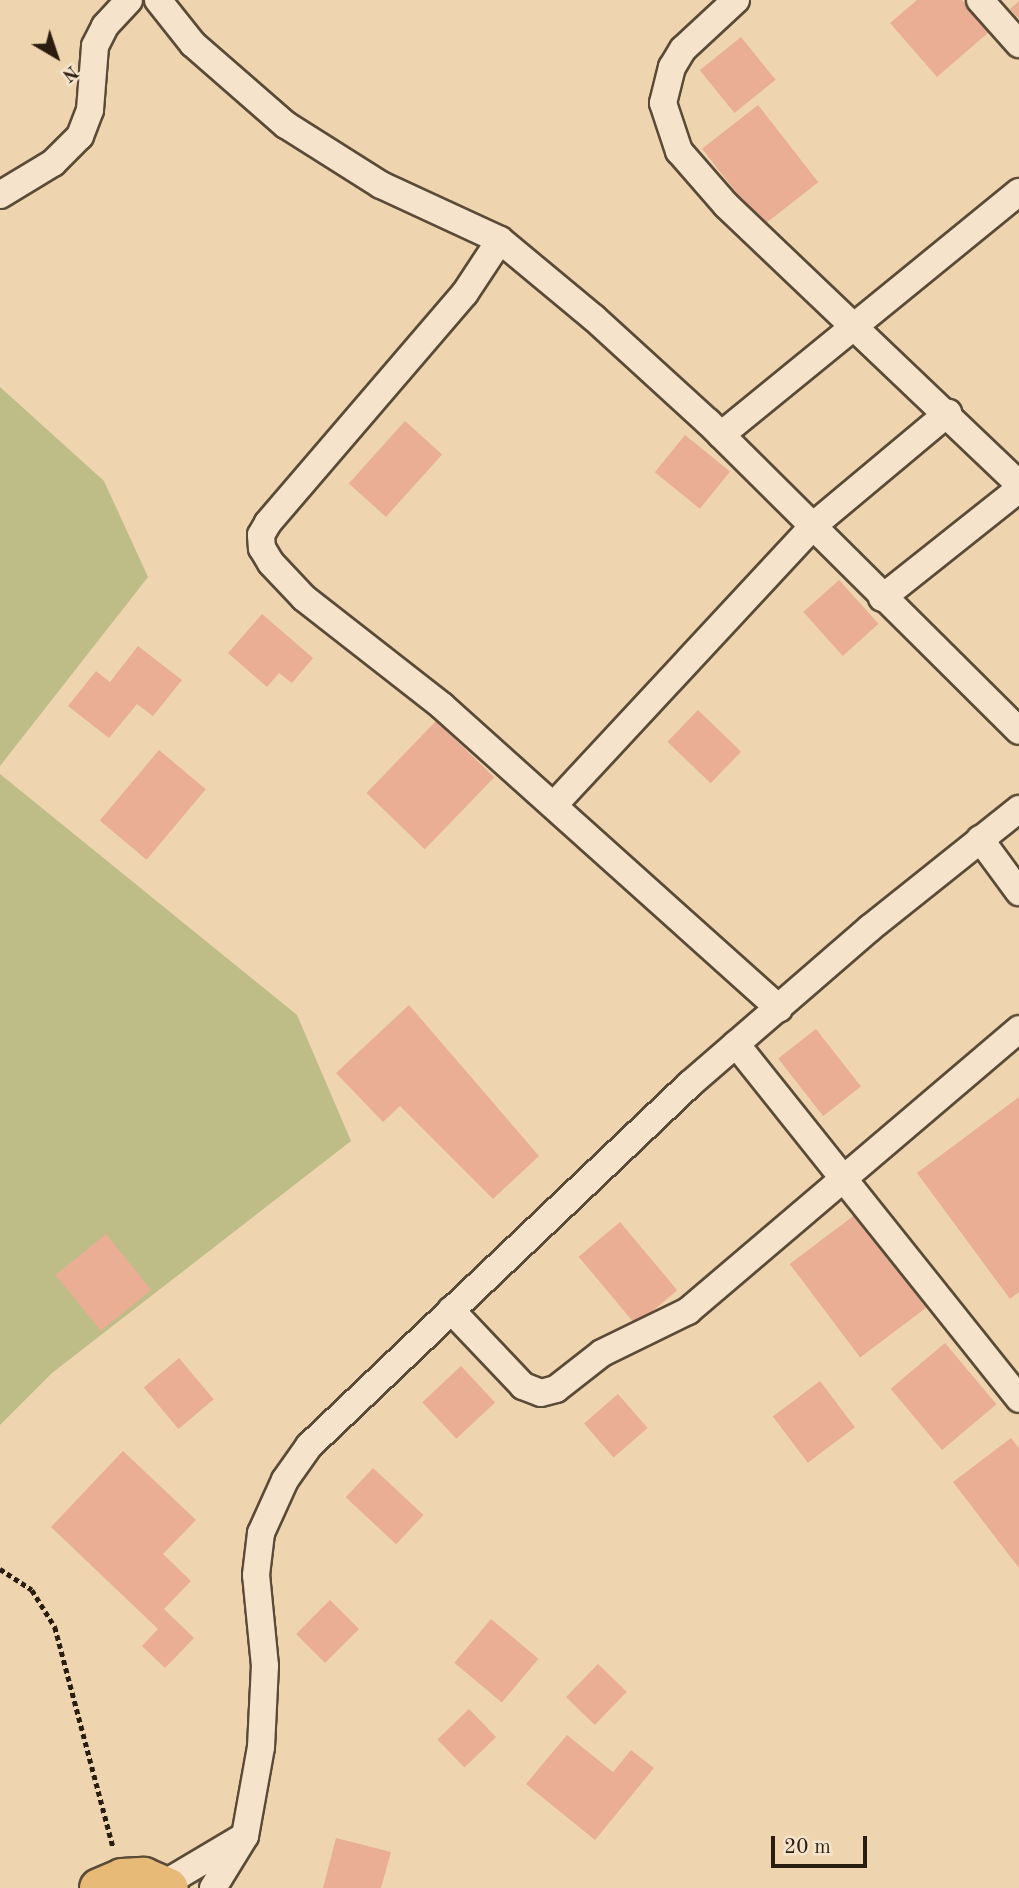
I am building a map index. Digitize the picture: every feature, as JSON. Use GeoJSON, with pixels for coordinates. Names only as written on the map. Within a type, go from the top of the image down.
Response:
{"type":"FeatureCollection","features":[{"type":"Feature","properties":{"kind":"main road"},"geometry":{"type":"LineString","coordinates":[[111,1883],[144,1877],[166,1886]]}},
{"type":"Feature","properties":{"kind":"street"},"geometry":{"type":"LineString","coordinates":[[0,195],[53,163],[80,136],[90,110],[95,46],[105,26],[129,0]]}},
{"type":"Feature","properties":{"kind":"street"},"geometry":{"type":"LineString","coordinates":[[158,0],[193,44],[286,125],[381,185],[500,240],[594,318],[722,435],[814,525],[882,598],[1019,731]]}},
{"type":"Feature","properties":{"kind":"street"},"geometry":{"type":"LineString","coordinates":[[736,0],[682,49],[672,67],[663,103],[668,128],[679,151],[726,205],[948,413],[1019,486],[882,598]]}},
{"type":"Feature","properties":{"kind":"street"},"geometry":{"type":"LineString","coordinates":[[980,0],[1019,44]]}},
{"type":"Feature","properties":{"kind":"street"},"geometry":{"type":"LineString","coordinates":[[722,435],[1019,192]]}},
{"type":"Feature","properties":{"kind":"street"},"geometry":{"type":"LineString","coordinates":[[500,240],[465,293],[268,523],[261,535],[262,548],[271,564],[304,598],[442,706],[779,1007]]}},
{"type":"Feature","properties":{"kind":"street"},"geometry":{"type":"LineString","coordinates":[[554,805],[814,525],[948,413]]}},
{"type":"Feature","properties":{"kind":"street"},"geometry":{"type":"LineString","coordinates":[[213,1888],[246,1836],[261,1747],[265,1666],[256,1575],[261,1533],[271,1504],[309,1446],[736,1044],[1019,809]]}},
{"type":"Feature","properties":{"kind":"street"},"geometry":{"type":"LineString","coordinates":[[980,839],[1019,892]]}},
{"type":"Feature","properties":{"kind":"street"},"geometry":{"type":"LineString","coordinates":[[451,1310],[523,1386],[541,1393],[556,1389],[602,1353],[688,1311],[1019,1029]]}},
{"type":"Feature","properties":{"kind":"street"},"geometry":{"type":"LineString","coordinates":[[736,1044],[1015,1385]]}},
{"type":"Feature","properties":{"kind":"street"},"geometry":{"type":"LineString","coordinates":[[166,1886],[246,1836]]}},
{"type":"Feature","properties":{"kind":"path"},"geometry":{"type":"LineString","coordinates":[[0,1569],[33,1590],[55,1627],[111,1883]]}},
{"type":"Feature","properties":{"kind":"shaded area"},"geometry":{"type":"Polygon","coordinates":[[[0,387],[104,481],[148,577],[0,766],[0,387]]]}},
{"type":"Feature","properties":{"kind":"shaded area"},"geometry":{"type":"Polygon","coordinates":[[[0,774],[297,1015],[351,1141],[52,1373],[0,1425],[0,774]]]}},
{"type":"Feature","properties":{"kind":"building"},"geometry":{"type":"Polygon","coordinates":[[[917,0],[962,0],[989,32],[937,77],[890,23],[917,0]]]}},
{"type":"Feature","properties":{"kind":"building"},"geometry":{"type":"Polygon","coordinates":[[[1019,1],[1019,19],[1010,9],[1019,1]]]}},
{"type":"Feature","properties":{"kind":"building"},"geometry":{"type":"Polygon","coordinates":[[[741,37],[776,80],[734,113],[700,70],[741,37]]]}},
{"type":"Feature","properties":{"kind":"building"},"geometry":{"type":"Polygon","coordinates":[[[758,105],[818,182],[762,226],[702,149],[758,105]]]}},
{"type":"Feature","properties":{"kind":"building"},"geometry":{"type":"Polygon","coordinates":[[[405,421],[442,454],[386,517],[349,483],[405,421]]]}},
{"type":"Feature","properties":{"kind":"building"},"geometry":{"type":"Polygon","coordinates":[[[685,435],[730,472],[700,509],[655,472],[685,435]]]}},
{"type":"Feature","properties":{"kind":"building"},"geometry":{"type":"Polygon","coordinates":[[[839,580],[878,624],[843,656],[803,612],[839,580]]]}},
{"type":"Feature","properties":{"kind":"building"},"geometry":{"type":"Polygon","coordinates":[[[262,614],[313,658],[292,683],[279,673],[267,687],[228,653],[262,614]]]}},
{"type":"Feature","properties":{"kind":"building"},"geometry":{"type":"Polygon","coordinates":[[[138,646],[182,680],[153,716],[137,704],[109,738],[68,706],[96,671],[110,682],[138,646]]]}},
{"type":"Feature","properties":{"kind":"building"},"geometry":{"type":"Polygon","coordinates":[[[698,710],[741,752],[711,783],[667,742],[698,710]]]}},
{"type":"Feature","properties":{"kind":"building"},"geometry":{"type":"Polygon","coordinates":[[[436,721],[494,777],[425,849],[367,793],[436,721]]]}},
{"type":"Feature","properties":{"kind":"building"},"geometry":{"type":"Polygon","coordinates":[[[159,750],[206,789],[147,860],[100,820],[159,750]]]}},
{"type":"Feature","properties":{"kind":"building"},"geometry":{"type":"Polygon","coordinates":[[[409,1005],[539,1156],[493,1199],[400,1106],[383,1122],[336,1073],[409,1005]]]}},
{"type":"Feature","properties":{"kind":"building"},"geometry":{"type":"Polygon","coordinates":[[[816,1029],[861,1087],[823,1116],[778,1059],[816,1029]]]}},
{"type":"Feature","properties":{"kind":"building"},"geometry":{"type":"Polygon","coordinates":[[[1019,1097],[1019,1292],[1010,1299],[917,1173],[1019,1097]]]}},
{"type":"Feature","properties":{"kind":"building"},"geometry":{"type":"Polygon","coordinates":[[[856,1214],[926,1307],[860,1357],[790,1264],[856,1214]]]}},
{"type":"Feature","properties":{"kind":"building"},"geometry":{"type":"Polygon","coordinates":[[[620,1222],[677,1290],[636,1325],[579,1257],[620,1222]]]}},
{"type":"Feature","properties":{"kind":"building"},"geometry":{"type":"Polygon","coordinates":[[[106,1234],[151,1290],[101,1331],[55,1275],[106,1234]]]}},
{"type":"Feature","properties":{"kind":"building"},"geometry":{"type":"Polygon","coordinates":[[[945,1343],[996,1404],[942,1450],[891,1389],[945,1343]]]}},
{"type":"Feature","properties":{"kind":"building"},"geometry":{"type":"Polygon","coordinates":[[[179,1358],[214,1399],[178,1429],[144,1388],[179,1358]]]}},
{"type":"Feature","properties":{"kind":"building"},"geometry":{"type":"Polygon","coordinates":[[[461,1366],[495,1403],[456,1439],[422,1402],[461,1366]]]}},
{"type":"Feature","properties":{"kind":"building"},"geometry":{"type":"Polygon","coordinates":[[[820,1381],[855,1427],[808,1463],[773,1417],[820,1381]]]}},
{"type":"Feature","properties":{"kind":"building"},"geometry":{"type":"Polygon","coordinates":[[[618,1394],[648,1428],[614,1457],[584,1424],[618,1394]]]}},
{"type":"Feature","properties":{"kind":"building"},"geometry":{"type":"Polygon","coordinates":[[[1011,1438],[1019,1448],[1019,1568],[953,1482],[1011,1438]]]}},
{"type":"Feature","properties":{"kind":"building"},"geometry":{"type":"Polygon","coordinates":[[[123,1451],[196,1520],[163,1554],[191,1581],[164,1609],[194,1638],[165,1668],[142,1646],[158,1629],[51,1527],[123,1451]]]}},
{"type":"Feature","properties":{"kind":"building"},"geometry":{"type":"Polygon","coordinates":[[[373,1468],[423,1515],[396,1544],[346,1497],[373,1468]]]}},
{"type":"Feature","properties":{"kind":"building"},"geometry":{"type":"Polygon","coordinates":[[[330,1600],[359,1629],[325,1663],[296,1634],[330,1600]]]}},
{"type":"Feature","properties":{"kind":"building"},"geometry":{"type":"Polygon","coordinates":[[[491,1619],[538,1659],[502,1703],[454,1663],[491,1619]]]}},
{"type":"Feature","properties":{"kind":"building"},"geometry":{"type":"Polygon","coordinates":[[[598,1664],[627,1692],[595,1725],[566,1697],[598,1664]]]}},
{"type":"Feature","properties":{"kind":"building"},"geometry":{"type":"Polygon","coordinates":[[[469,1709],[496,1737],[464,1768],[437,1740],[469,1709]]]}},
{"type":"Feature","properties":{"kind":"building"},"geometry":{"type":"Polygon","coordinates":[[[567,1735],[613,1772],[631,1750],[654,1768],[595,1840],[526,1784],[567,1735]]]}},
{"type":"Feature","properties":{"kind":"building"},"geometry":{"type":"Polygon","coordinates":[[[336,1838],[391,1852],[381,1888],[323,1888],[336,1838]]]}}]}
